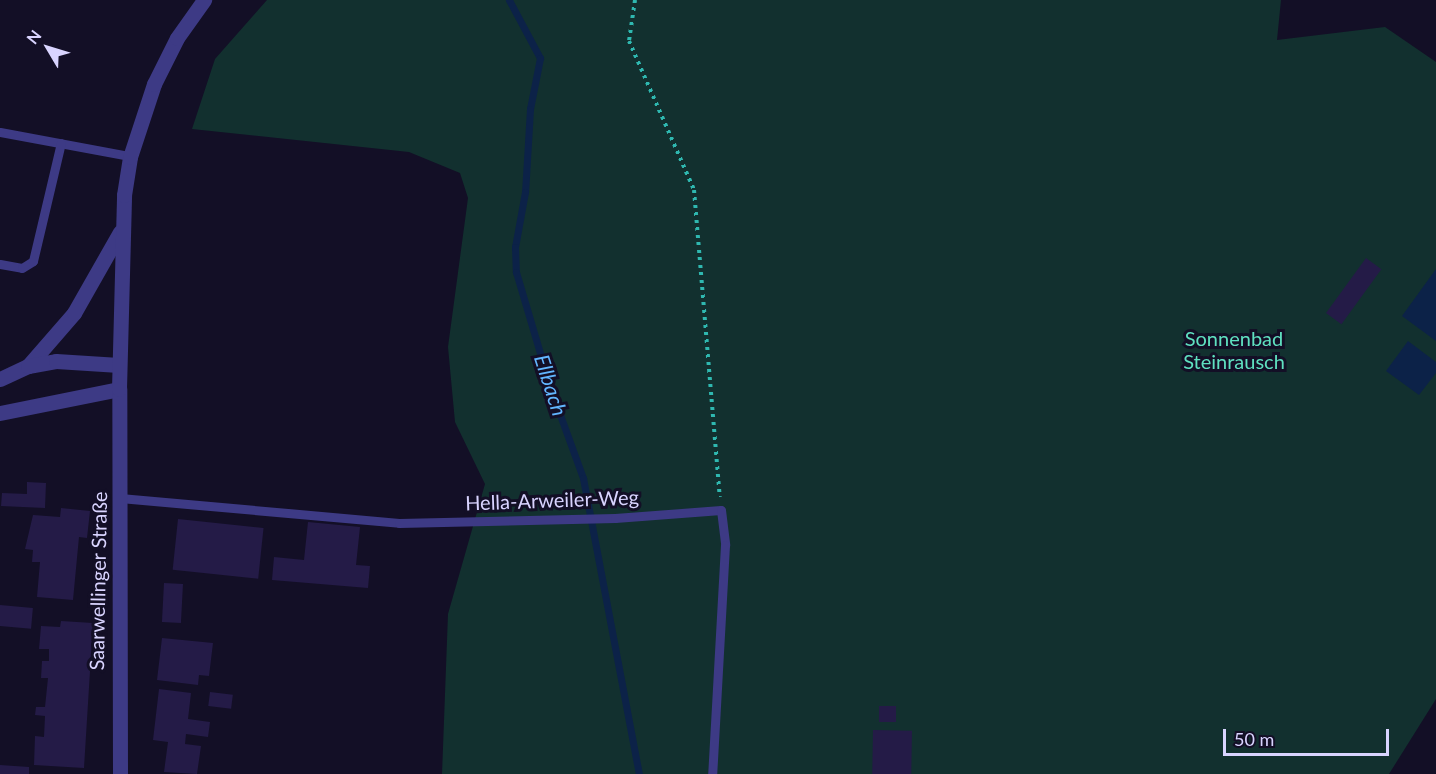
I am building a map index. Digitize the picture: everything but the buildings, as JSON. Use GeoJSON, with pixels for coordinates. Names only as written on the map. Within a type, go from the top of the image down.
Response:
{"type":"FeatureCollection","features":[{"type":"Feature","properties":{"kind":"street","name":"Saarwellinger Straße"},"geometry":{"type":"LineString","coordinates":[[120,774],[119,365],[122,229],[130,156],[154,84],[177,38],[204,0]]}},
{"type":"Feature","properties":{"kind":"street"},"geometry":{"type":"LineString","coordinates":[[28,366],[74,313],[122,229]]}},
{"type":"Feature","properties":{"kind":"street"},"geometry":{"type":"LineString","coordinates":[[0,379],[28,366],[56,361],[119,365]]}},
{"type":"Feature","properties":{"kind":"street"},"geometry":{"type":"LineString","coordinates":[[0,413],[119,389]]}},
{"type":"Feature","properties":{"kind":"lane"},"geometry":{"type":"LineString","coordinates":[[0,132],[130,156]]}},
{"type":"Feature","properties":{"kind":"lane"},"geometry":{"type":"LineString","coordinates":[[0,264],[22,268],[33,261],[61,143]]}},
{"type":"Feature","properties":{"kind":"lane","name":"Hella-Arweiler-Weg"},"geometry":{"type":"LineString","coordinates":[[120,498],[399,523],[615,518],[722,510]]}},
{"type":"Feature","properties":{"kind":"lane"},"geometry":{"type":"LineString","coordinates":[[712,774],[724,545],[722,510]]}},
{"type":"Feature","properties":{"kind":"path"},"geometry":{"type":"LineString","coordinates":[[635,0],[629,41],[694,190],[722,510]]}},
{"type":"Feature","properties":{"kind":"green space","name":"Sonnenbad Steinrausch"},"geometry":{"type":"Polygon","coordinates":[[[267,0],[1281,0],[1277,40],[1385,27],[1436,62],[1436,699],[1389,774],[442,774],[448,614],[485,484],[455,422],[448,347],[468,198],[460,173],[409,152],[192,129],[215,59],[267,0]]]}},
{"type":"Feature","properties":{"kind":"water"},"geometry":{"type":"Polygon","coordinates":[[[1436,269],[1436,341],[1402,316],[1436,269]]]}},
{"type":"Feature","properties":{"kind":"water"},"geometry":{"type":"Polygon","coordinates":[[[1408,341],[1436,362],[1436,373],[1419,395],[1386,371],[1408,341]]]}},
{"type":"Feature","properties":{"kind":"waterway","name":"Ellbach"},"geometry":{"type":"LineString","coordinates":[[509,0],[540,58],[530,109],[525,192],[515,247],[516,272],[551,390],[583,478],[639,774]]}}]}
